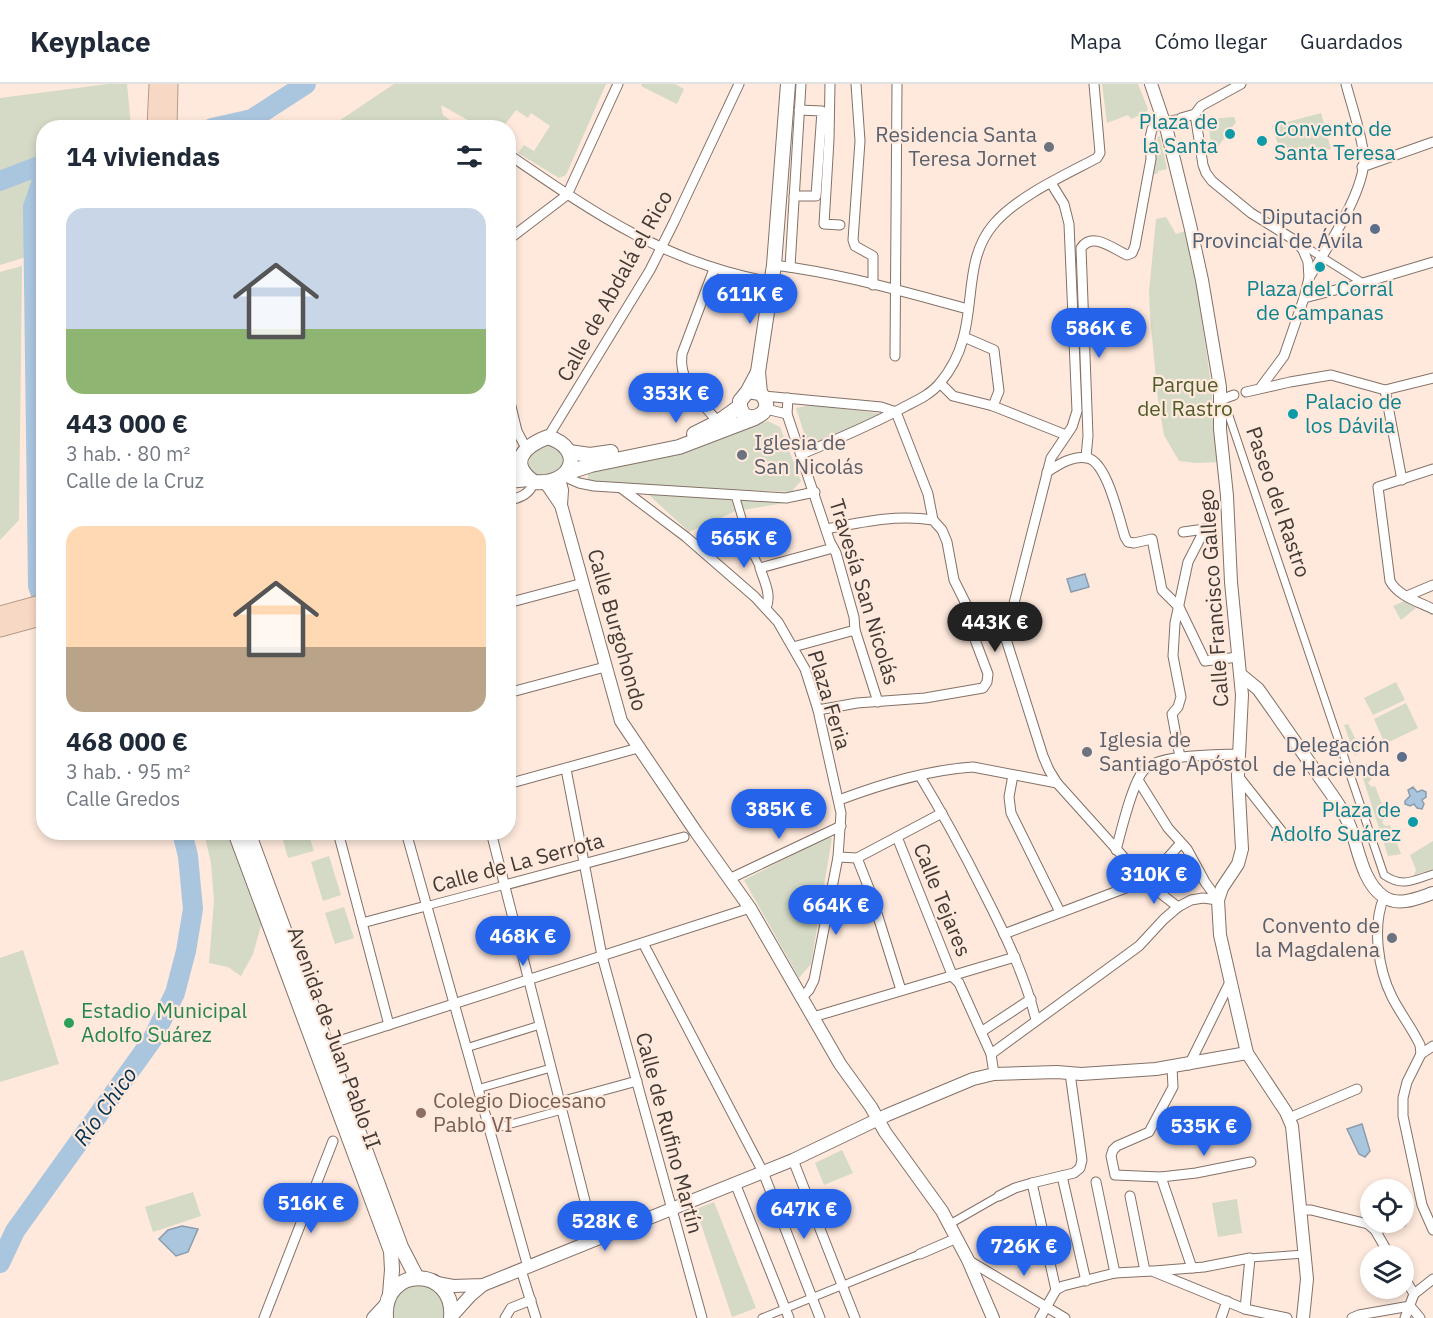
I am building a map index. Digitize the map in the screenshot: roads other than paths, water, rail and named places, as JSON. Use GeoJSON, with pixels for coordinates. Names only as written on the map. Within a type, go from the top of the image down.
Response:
{"type":"FeatureCollection","features":[{"type":"Feature","properties":{"kind":"highway"},"geometry":{"type":"LineString","coordinates":[[155,120],[157,84]]}},
{"type":"Feature","properties":{"kind":"highway"},"geometry":{"type":"LineString","coordinates":[[168,120],[170,84]]}},
{"type":"Feature","properties":{"kind":"highway"},"geometry":{"type":"LineString","coordinates":[[0,629],[36,607]]}},
{"type":"Feature","properties":{"kind":"highway"},"geometry":{"type":"LineString","coordinates":[[0,614],[36,617]]}},
{"type":"Feature","properties":{"kind":"main road"},"geometry":{"type":"LineString","coordinates":[[569,452],[603,454],[677,440],[718,422],[739,406],[748,417],[758,402],[758,372],[774,265],[788,84]]}},
{"type":"Feature","properties":{"kind":"main road"},"geometry":{"type":"LineString","coordinates":[[516,481],[550,479],[591,465],[679,447],[758,402]]}},
{"type":"Feature","properties":{"kind":"main road"},"geometry":{"type":"LineString","coordinates":[[516,463],[526,448],[548,437],[559,441],[569,452],[571,464],[550,479]]}},
{"type":"Feature","properties":{"kind":"main road"},"geometry":{"type":"LineString","coordinates":[[516,466],[550,479]]}},
{"type":"Feature","properties":{"kind":"main road","name":"Avenida de Juan Pablo II"},"geometry":{"type":"LineString","coordinates":[[238,840],[391,1251],[392,1270],[387,1305]]}},
{"type":"Feature","properties":{"kind":"main road","name":"Avenida de Juan Pablo II"},"geometry":{"type":"LineString","coordinates":[[251,840],[401,1247],[417,1278]]}},
{"type":"Feature","properties":{"kind":"main road"},"geometry":{"type":"LineString","coordinates":[[387,1305],[396,1286],[406,1280],[428,1279],[437,1283],[446,1292],[451,1304],[451,1317]]}},
{"type":"Feature","properties":{"kind":"street"},"geometry":{"type":"LineString","coordinates":[[516,234],[567,195],[618,84]]}},
{"type":"Feature","properties":{"kind":"street","name":"Calle de Abdalá el Rico"},"geometry":{"type":"LineString","coordinates":[[548,437],[661,249],[739,84]]}},
{"type":"Feature","properties":{"kind":"street"},"geometry":{"type":"LineString","coordinates":[[790,267],[801,84]]}},
{"type":"Feature","properties":{"kind":"street"},"geometry":{"type":"LineString","coordinates":[[830,84],[830,140],[824,224],[840,225]]}},
{"type":"Feature","properties":{"kind":"street"},"geometry":{"type":"LineString","coordinates":[[856,84],[860,141],[854,240],[855,246],[873,256],[873,285]]}},
{"type":"Feature","properties":{"kind":"street"},"geometry":{"type":"LineString","coordinates":[[896,356],[897,84]]}},
{"type":"Feature","properties":{"kind":"street"},"geometry":{"type":"LineString","coordinates":[[802,454],[896,412],[925,396],[940,383],[959,352],[964,337],[973,271],[992,226],[1014,207],[1051,183],[1097,158],[1100,153],[1094,84]]}},
{"type":"Feature","properties":{"kind":"street","name":"Paseo del Rastro"},"geometry":{"type":"LineString","coordinates":[[1151,84],[1174,120],[1190,225],[1218,369],[1220,400],[1228,413],[1384,875],[1395,882],[1406,883],[1433,874]]}},
{"type":"Feature","properties":{"kind":"street"},"geometry":{"type":"LineString","coordinates":[[1086,457],[1088,436],[1082,248],[1085,243],[1092,240],[1099,241],[1127,255],[1132,253],[1136,246],[1151,159],[1152,129],[1157,124],[1195,114],[1201,106],[1239,84]]}},
{"type":"Feature","properties":{"kind":"street"},"geometry":{"type":"LineString","coordinates":[[1261,387],[1284,356],[1309,278],[1351,205],[1361,178],[1364,158],[1346,84]]}},
{"type":"Feature","properties":{"kind":"street"},"geometry":{"type":"LineString","coordinates":[[794,196],[816,196],[822,111],[799,110]]}},
{"type":"Feature","properties":{"kind":"street"},"geometry":{"type":"LineString","coordinates":[[1195,114],[1203,165],[1212,181],[1251,213],[1323,255],[1364,283]]}},
{"type":"Feature","properties":{"kind":"street"},"geometry":{"type":"LineString","coordinates":[[1362,167],[1433,142]]}},
{"type":"Feature","properties":{"kind":"street"},"geometry":{"type":"LineString","coordinates":[[516,159],[567,195],[620,228],[661,249],[714,268],[772,282]]}},
{"type":"Feature","properties":{"kind":"street"},"geometry":{"type":"LineString","coordinates":[[1002,629],[1012,611],[1051,458],[1072,427],[1077,411],[1069,224],[1064,204],[1051,183]]}},
{"type":"Feature","properties":{"kind":"street"},"geometry":{"type":"LineString","coordinates":[[1296,241],[1304,250],[1308,262],[1309,278]]}},
{"type":"Feature","properties":{"kind":"street"},"geometry":{"type":"LineString","coordinates":[[1304,298],[1433,262]]}},
{"type":"Feature","properties":{"kind":"street"},"geometry":{"type":"LineString","coordinates":[[774,265],[897,290],[968,309]]}},
{"type":"Feature","properties":{"kind":"street"},"geometry":{"type":"LineString","coordinates":[[714,268],[682,354],[681,365],[689,388],[718,422]]}},
{"type":"Feature","properties":{"kind":"street"},"geometry":{"type":"LineString","coordinates":[[964,337],[994,350],[999,391],[993,406]]}},
{"type":"Feature","properties":{"kind":"street"},"geometry":{"type":"LineString","coordinates":[[1246,392],[1261,387],[1331,375],[1384,390],[1433,378]]}},
{"type":"Feature","properties":{"kind":"street"},"geometry":{"type":"LineString","coordinates":[[940,383],[953,396],[993,406],[1066,435]]}},
{"type":"Feature","properties":{"kind":"street"},"geometry":{"type":"LineString","coordinates":[[1384,390],[1401,480]]}},
{"type":"Feature","properties":{"kind":"street"},"geometry":{"type":"LineString","coordinates":[[1220,400],[1234,395]]}},
{"type":"Feature","properties":{"kind":"street"},"geometry":{"type":"LineString","coordinates":[[758,402],[788,398],[881,407],[896,412]]}},
{"type":"Feature","properties":{"kind":"street"},"geometry":{"type":"LineString","coordinates":[[758,402],[787,414],[788,398]]}},
{"type":"Feature","properties":{"kind":"street","name":"Calle Francisco Gallego"},"geometry":{"type":"LineString","coordinates":[[1218,900],[1222,888],[1238,864],[1242,849],[1238,776],[1242,714],[1227,496],[1220,429],[1220,400]]}},
{"type":"Feature","properties":{"kind":"street"},"geometry":{"type":"LineString","coordinates":[[818,710],[857,703],[925,698],[983,688],[987,682],[988,674],[971,629],[969,609],[954,580],[947,542],[942,530],[933,520],[928,494],[896,412]]}},
{"type":"Feature","properties":{"kind":"street","name":"Travesía San Nicolás"},"geometry":{"type":"LineString","coordinates":[[787,414],[833,548],[854,617],[855,630],[878,702]]}},
{"type":"Feature","properties":{"kind":"street"},"geometry":{"type":"LineString","coordinates":[[516,427],[526,448]]}},
{"type":"Feature","properties":{"kind":"street"},"geometry":{"type":"LineString","coordinates":[[1047,472],[1066,461],[1086,457],[1094,460],[1101,467],[1128,542],[1152,539],[1162,590],[1179,607],[1205,661],[1239,657]]}},
{"type":"Feature","properties":{"kind":"street"},"geometry":{"type":"LineString","coordinates":[[1433,469],[1378,486],[1388,574],[1393,587],[1433,609]]}},
{"type":"Feature","properties":{"kind":"street"},"geometry":{"type":"LineString","coordinates":[[516,498],[526,495],[550,479],[621,488],[794,498],[815,492]]}},
{"type":"Feature","properties":{"kind":"street","name":"Calle Burgohondo"},"geometry":{"type":"LineString","coordinates":[[550,479],[561,505],[621,721],[750,908],[840,1064],[950,1224],[993,1318]]}},
{"type":"Feature","properties":{"kind":"street"},"geometry":{"type":"LineString","coordinates":[[621,488],[703,551],[766,608],[778,622],[793,647]]}},
{"type":"Feature","properties":{"kind":"street"},"geometry":{"type":"LineString","coordinates":[[735,495],[768,595],[769,602],[766,608]]}},
{"type":"Feature","properties":{"kind":"street"},"geometry":{"type":"LineString","coordinates":[[826,529],[876,519],[900,517],[933,520]]}},
{"type":"Feature","properties":{"kind":"street"},"geometry":{"type":"LineString","coordinates":[[1180,758],[1172,714],[1178,707],[1181,697],[1173,650],[1175,622],[1188,562],[1205,529],[1183,532]]}},
{"type":"Feature","properties":{"kind":"street"},"geometry":{"type":"LineString","coordinates":[[760,568],[833,548]]}},
{"type":"Feature","properties":{"kind":"street"},"geometry":{"type":"LineString","coordinates":[[516,601],[583,583]]}},
{"type":"Feature","properties":{"kind":"street"},"geometry":{"type":"LineString","coordinates":[[1407,596],[1433,585]]}},
{"type":"Feature","properties":{"kind":"street"},"geometry":{"type":"LineString","coordinates":[[969,609],[1002,629],[1043,756],[1057,783],[1146,882],[1178,907]]}},
{"type":"Feature","properties":{"kind":"street","name":"Plaza Feria"},"geometry":{"type":"LineString","coordinates":[[802,997],[814,980],[838,857],[841,826],[839,800],[818,710],[805,669],[793,647],[855,630]]}},
{"type":"Feature","properties":{"kind":"street"},"geometry":{"type":"LineString","coordinates":[[516,691],[605,667]]}},
{"type":"Feature","properties":{"kind":"street"},"geometry":{"type":"LineString","coordinates":[[1240,675],[1258,689],[1339,805],[1351,829],[1369,878],[1384,897],[1402,902],[1433,893]]}},
{"type":"Feature","properties":{"kind":"street"},"geometry":{"type":"LineString","coordinates":[[516,782],[638,748]]}},
{"type":"Feature","properties":{"kind":"street"},"geometry":{"type":"LineString","coordinates":[[1116,850],[1138,780],[1145,768],[1180,758],[1239,754]]}},
{"type":"Feature","properties":{"kind":"street"},"geometry":{"type":"LineString","coordinates":[[839,800],[879,785],[973,767],[1057,783]]}},
{"type":"Feature","properties":{"kind":"street","name":"Calle de Rufino Martín"},"geometry":{"type":"LineString","coordinates":[[566,769],[602,956],[702,1318]]}},
{"type":"Feature","properties":{"kind":"street"},"geometry":{"type":"LineString","coordinates":[[1013,775],[1009,797],[1011,813],[1060,912]]}},
{"type":"Feature","properties":{"kind":"street"},"geometry":{"type":"LineString","coordinates":[[920,776],[942,813],[1015,957],[1031,999],[1036,1020]]}},
{"type":"Feature","properties":{"kind":"street"},"geometry":{"type":"LineString","coordinates":[[1238,776],[1286,837]]}},
{"type":"Feature","properties":{"kind":"street"},"geometry":{"type":"LineString","coordinates":[[1138,780],[1168,828],[1191,855],[1205,882],[1218,900],[1220,935],[1247,1053],[1289,1118],[1307,1279],[1303,1318]]}},
{"type":"Feature","properties":{"kind":"street"},"geometry":{"type":"LineString","coordinates":[[838,857],[857,858],[942,813]]}},
{"type":"Feature","properties":{"kind":"street"},"geometry":{"type":"LineString","coordinates":[[729,879],[841,826]]}},
{"type":"Feature","properties":{"kind":"street","name":"Calle de La Serrota"},"geometry":{"type":"LineString","coordinates":[[362,923],[684,837]]}},
{"type":"Feature","properties":{"kind":"street","name":"Calle Tejares"},"geometry":{"type":"LineString","coordinates":[[897,837],[953,977],[959,983],[991,1054],[994,1074]]}},
{"type":"Feature","properties":{"kind":"street"},"geometry":{"type":"LineString","coordinates":[[340,840],[389,1025]]}},
{"type":"Feature","properties":{"kind":"street"},"geometry":{"type":"LineString","coordinates":[[408,840],[489,1130],[536,1318]]}},
{"type":"Feature","properties":{"kind":"street"},"geometry":{"type":"LineString","coordinates":[[493,840],[595,1240]]}},
{"type":"Feature","properties":{"kind":"street"},"geometry":{"type":"LineString","coordinates":[[1004,934],[1128,886],[1146,882],[1181,843]]}},
{"type":"Feature","properties":{"kind":"street"},"geometry":{"type":"LineString","coordinates":[[857,858],[870,891],[901,990]]}},
{"type":"Feature","properties":{"kind":"street"},"geometry":{"type":"LineString","coordinates":[[1384,897],[1378,927],[1382,968],[1392,997],[1420,1045],[1421,1054],[1403,1098],[1403,1116],[1422,1205],[1433,1230]]}},
{"type":"Feature","properties":{"kind":"street"},"geometry":{"type":"LineString","coordinates":[[991,1054],[1139,946],[1178,907],[1191,900],[1203,898],[1218,900]]}},
{"type":"Feature","properties":{"kind":"street"},"geometry":{"type":"LineString","coordinates":[[339,1041],[750,908]]}},
{"type":"Feature","properties":{"kind":"street"},"geometry":{"type":"LineString","coordinates":[[643,943],[763,1172],[820,1318]]}},
{"type":"Feature","properties":{"kind":"street"},"geometry":{"type":"LineString","coordinates":[[813,1017],[1015,957]]}},
{"type":"Feature","properties":{"kind":"street"},"geometry":{"type":"LineString","coordinates":[[1189,1065],[1230,982]]}},
{"type":"Feature","properties":{"kind":"street"},"geometry":{"type":"LineString","coordinates":[[981,1032],[1031,999]]}},
{"type":"Feature","properties":{"kind":"street"},"geometry":{"type":"LineString","coordinates":[[465,1048],[540,1025]]}},
{"type":"Feature","properties":{"kind":"street"},"geometry":{"type":"LineString","coordinates":[[1421,1054],[1433,1046]]}},
{"type":"Feature","properties":{"kind":"street"},"geometry":{"type":"LineString","coordinates":[[451,1317],[483,1285],[793,1160],[877,1119],[973,1079],[994,1074],[1172,1068],[1247,1053]]}},
{"type":"Feature","properties":{"kind":"street"},"geometry":{"type":"LineString","coordinates":[[477,1089],[551,1068]]}},
{"type":"Feature","properties":{"kind":"street"},"geometry":{"type":"LineString","coordinates":[[1172,1068],[1173,1087],[1149,1132],[1113,1150],[1111,1156],[1115,1175],[1161,1176],[1196,1173],[1251,1162]]}},
{"type":"Feature","properties":{"kind":"street"},"geometry":{"type":"LineString","coordinates":[[950,1224],[1015,1188],[1074,1173],[1080,1168],[1082,1160],[1070,1073]]}},
{"type":"Feature","properties":{"kind":"street"},"geometry":{"type":"LineString","coordinates":[[489,1130],[637,1081]]}},
{"type":"Feature","properties":{"kind":"street"},"geometry":{"type":"LineString","coordinates":[[1289,1118],[1357,1089]]}},
{"type":"Feature","properties":{"kind":"street"},"geometry":{"type":"LineString","coordinates":[[264,1318],[333,1141]]}},
{"type":"Feature","properties":{"kind":"street"},"geometry":{"type":"LineString","coordinates":[[793,1160],[855,1318]]}},
{"type":"Feature","properties":{"kind":"street"},"geometry":{"type":"LineString","coordinates":[[1062,1176],[1086,1281]]}},
{"type":"Feature","properties":{"kind":"street"},"geometry":{"type":"LineString","coordinates":[[1161,1176],[1192,1268]]}},
{"type":"Feature","properties":{"kind":"street"},"geometry":{"type":"LineString","coordinates":[[1096,1182],[1115,1273]]}},
{"type":"Feature","properties":{"kind":"street"},"geometry":{"type":"LineString","coordinates":[[735,1183],[787,1313]]}},
{"type":"Feature","properties":{"kind":"street"},"geometry":{"type":"LineString","coordinates":[[1032,1183],[1056,1290]]}},
{"type":"Feature","properties":{"kind":"street"},"geometry":{"type":"LineString","coordinates":[[1130,1196],[1148,1271]]}},
{"type":"Feature","properties":{"kind":"street"},"geometry":{"type":"LineString","coordinates":[[1299,1210],[1311,1210],[1360,1221]]}},
{"type":"Feature","properties":{"kind":"street"},"geometry":{"type":"LineString","coordinates":[[762,1318],[787,1313],[812,1298],[957,1238]]}},
{"type":"Feature","properties":{"kind":"street"},"geometry":{"type":"LineString","coordinates":[[1040,1318],[1056,1290],[1063,1286],[1115,1273],[1192,1268],[1250,1258],[1304,1254]]}},
{"type":"Feature","properties":{"kind":"street"},"geometry":{"type":"LineString","coordinates":[[1245,1309],[1250,1258]]}},
{"type":"Feature","properties":{"kind":"street"},"geometry":{"type":"LineString","coordinates":[[968,1260],[1065,1318]]}},
{"type":"Feature","properties":{"kind":"street"},"geometry":{"type":"LineString","coordinates":[[1148,1271],[1245,1309],[1287,1318]]}},
{"type":"Feature","properties":{"kind":"street"},"geometry":{"type":"LineString","coordinates":[[1414,1294],[1433,1279]]}},
{"type":"Feature","properties":{"kind":"street"},"geometry":{"type":"LineString","coordinates":[[437,1283],[453,1286],[483,1285]]}},
{"type":"Feature","properties":{"kind":"street"},"geometry":{"type":"LineString","coordinates":[[1405,1318],[1412,1299]]}},
{"type":"Feature","properties":{"kind":"street"},"geometry":{"type":"LineString","coordinates":[[505,1318],[511,1308],[531,1300]]}},
{"type":"Feature","properties":{"kind":"street"},"geometry":{"type":"LineString","coordinates":[[1221,1318],[1227,1301]]}},
{"type":"Feature","properties":{"kind":"street"},"geometry":{"type":"LineString","coordinates":[[373,1318],[387,1305]]}},
{"type":"Feature","properties":{"kind":"street"},"geometry":{"type":"LineString","coordinates":[[1352,1318],[1410,1306]]}},
{"type":"Feature","properties":{"kind":"street"},"geometry":{"type":"LineString","coordinates":[[1410,1306],[1420,1318]]}},
{"type":"Feature","properties":{"kind":"water"},"geometry":{"type":"Polygon","coordinates":[[[1085,574],[1089,587],[1071,592],[1067,579],[1085,574]]]}},
{"type":"Feature","properties":{"kind":"water"},"geometry":{"type":"Polygon","coordinates":[[[1413,787],[1417,792],[1422,790],[1426,792],[1426,797],[1422,800],[1424,804],[1422,809],[1417,808],[1414,804],[1410,806],[1405,804],[1410,796],[1408,790],[1413,787]]]}},
{"type":"Feature","properties":{"kind":"water"},"geometry":{"type":"Polygon","coordinates":[[[1362,1124],[1370,1151],[1365,1157],[1359,1154],[1347,1129],[1362,1124]]]}},
{"type":"Feature","properties":{"kind":"water"},"geometry":{"type":"Polygon","coordinates":[[[182,1226],[198,1229],[188,1252],[176,1256],[159,1239],[168,1230],[182,1226]]]}},
{"type":"Feature","properties":{"kind":"waterway"},"geometry":{"type":"LineString","coordinates":[[248,120],[306,84]]}},
{"type":"Feature","properties":{"kind":"waterway"},"geometry":{"type":"LineString","coordinates":[[0,181],[36,167]]}},
{"type":"Feature","properties":{"kind":"waterway","name":"Río Chico"},"geometry":{"type":"LineString","coordinates":[[36,198],[33,207],[36,434]]}},
{"type":"Feature","properties":{"kind":"waterway","name":"Río Chico"},"geometry":{"type":"LineString","coordinates":[[0,1263],[15,1231],[152,1040],[175,993],[186,951],[193,909],[188,856],[184,840]]}},
{"type":"Feature","properties":{"kind":"place","name":"Plaza de la Santa"},"geometry":{"type":"Point","coordinates":[1230,134]}},
{"type":"Feature","properties":{"kind":"place","name":"Convento de Santa Teresa"},"geometry":{"type":"Point","coordinates":[1262,141]}},
{"type":"Feature","properties":{"kind":"place","name":"Residencia Santa Teresa Jornet"},"geometry":{"type":"Point","coordinates":[1049,147]}},
{"type":"Feature","properties":{"kind":"place","name":"Diputación Provincial de Ávila"},"geometry":{"type":"Point","coordinates":[1375,229]}},
{"type":"Feature","properties":{"kind":"place","name":"Plaza del Corral de Campanas"},"geometry":{"type":"Point","coordinates":[1320,267]}},
{"type":"Feature","properties":{"kind":"place","name":"Palacio de los Dávila"},"geometry":{"type":"Point","coordinates":[1293,414]}},
{"type":"Feature","properties":{"kind":"place","name":"Iglesia de San Nicolás"},"geometry":{"type":"Point","coordinates":[742,455]}},
{"type":"Feature","properties":{"kind":"place","name":"Iglesia de Santiago Apóstol"},"geometry":{"type":"Point","coordinates":[1087,752]}},
{"type":"Feature","properties":{"kind":"place","name":"Delegación de Hacienda"},"geometry":{"type":"Point","coordinates":[1402,757]}},
{"type":"Feature","properties":{"kind":"place","name":"Plaza de Adolfo Suárez"},"geometry":{"type":"Point","coordinates":[1413,822]}},
{"type":"Feature","properties":{"kind":"place","name":"Convento de la Magdalena"},"geometry":{"type":"Point","coordinates":[1392,938]}},
{"type":"Feature","properties":{"kind":"place","name":"Estadio Municipal Adolfo Suárez"},"geometry":{"type":"Point","coordinates":[69,1023]}},
{"type":"Feature","properties":{"kind":"place","name":"Colegio Diocesano Pablo VI"},"geometry":{"type":"Point","coordinates":[421,1113]}},
{"type":"Feature","properties":{"kind":"park label","name":"Parque del Rastro"},"geometry":{"type":"Point","coordinates":[1185,397]}}]}
